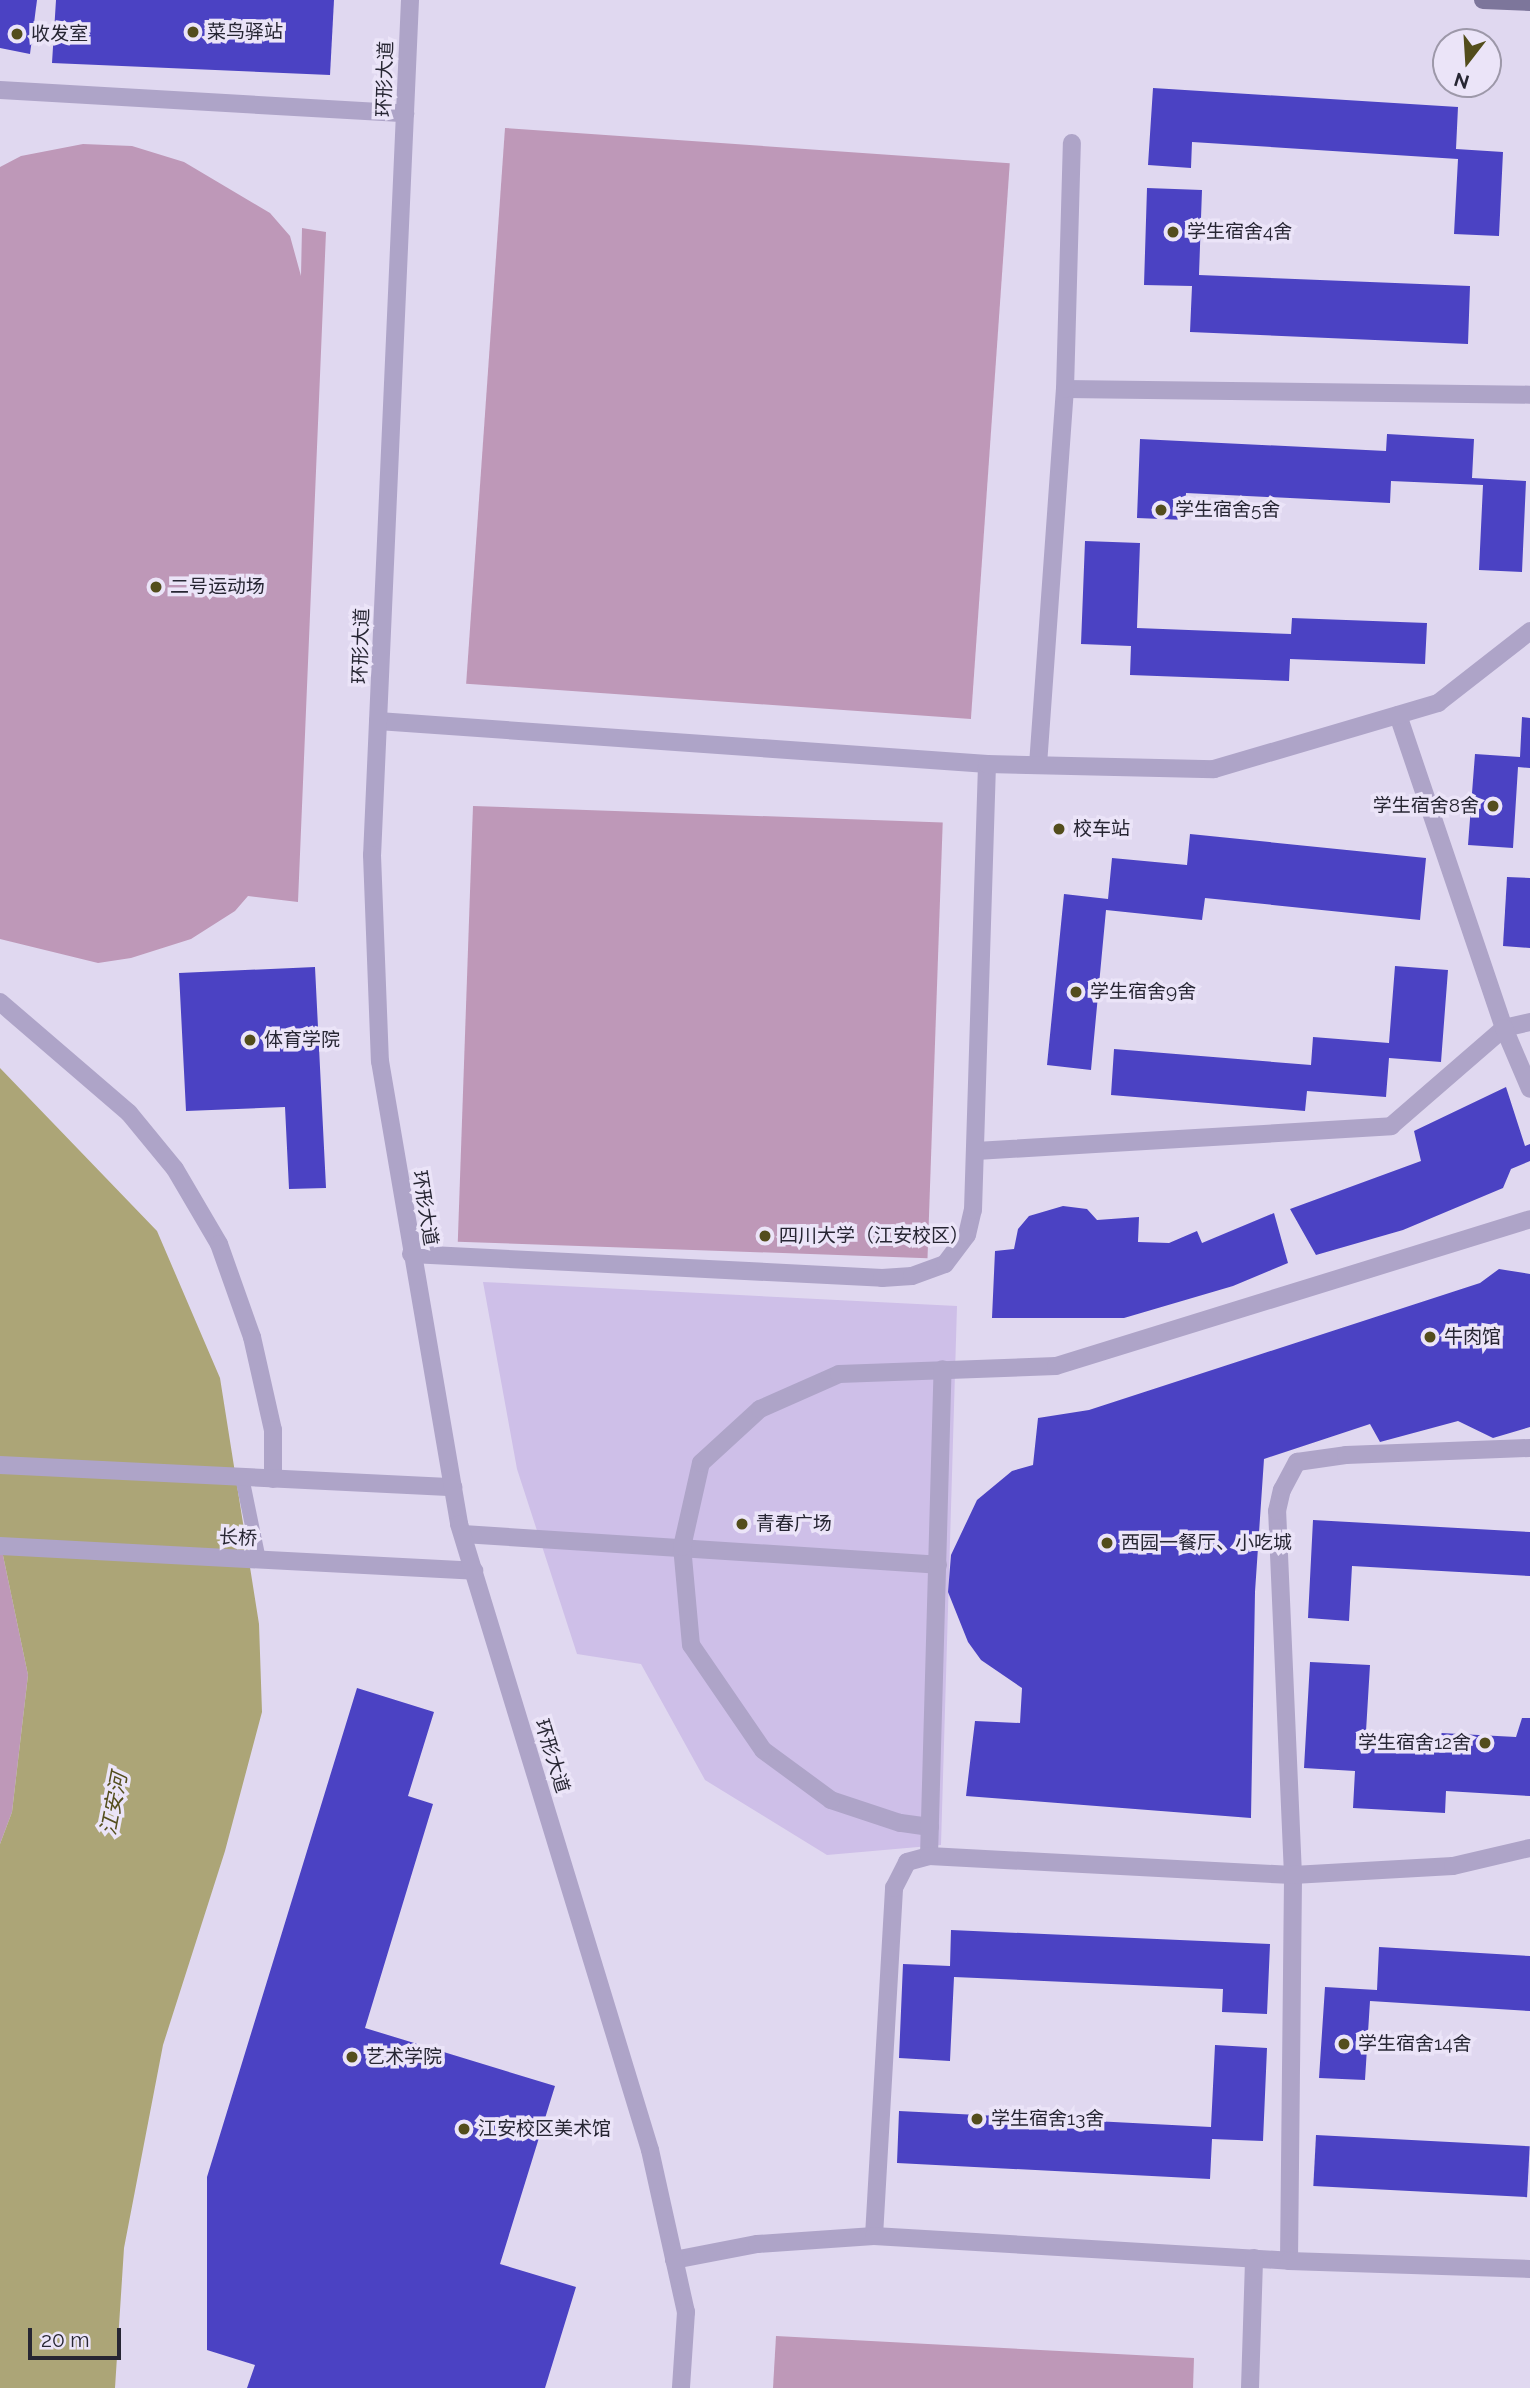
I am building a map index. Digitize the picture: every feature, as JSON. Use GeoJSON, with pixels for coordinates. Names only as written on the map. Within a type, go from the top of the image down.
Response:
{"type":"FeatureCollection","features":[{"type":"Feature","properties":{"kind":"main road"},"geometry":{"type":"LineString","coordinates":[[1483,0],[1530,2]]}},
{"type":"Feature","properties":{"kind":"street","name":"环形大道"},"geometry":{"type":"LineString","coordinates":[[410,0],[372,855],[380,1061],[411,1254],[463,1534],[650,2150],[686,2312],[681,2388]]}},
{"type":"Feature","properties":{"kind":"street"},"geometry":{"type":"LineString","coordinates":[[0,90],[405,113]]}},
{"type":"Feature","properties":{"kind":"street"},"geometry":{"type":"LineString","coordinates":[[1038,765],[1065,389],[1072,143]]}},
{"type":"Feature","properties":{"kind":"street"},"geometry":{"type":"LineString","coordinates":[[1065,389],[1530,395]]}},
{"type":"Feature","properties":{"kind":"street"},"geometry":{"type":"LineString","coordinates":[[378,721],[987,764],[1214,769],[1438,703],[1530,631]]}},
{"type":"Feature","properties":{"kind":"street"},"geometry":{"type":"LineString","coordinates":[[1398,715],[1504,1028],[1530,1089]]}},
{"type":"Feature","properties":{"kind":"street"},"geometry":{"type":"LineString","coordinates":[[411,1254],[912,1276],[945,1264],[967,1235],[976,1151],[987,764]]}},
{"type":"Feature","properties":{"kind":"street"},"geometry":{"type":"LineString","coordinates":[[0,1002],[129,1113],[175,1168],[219,1244],[252,1337],[273,1430],[273,1479]]}},
{"type":"Feature","properties":{"kind":"street"},"geometry":{"type":"LineString","coordinates":[[976,1151],[1391,1126],[1504,1028],[1530,1022]]}},
{"type":"Feature","properties":{"kind":"street"},"geometry":{"type":"LineString","coordinates":[[930,1826],[900,1823],[831,1800],[763,1750],[691,1645],[682,1547],[701,1463],[760,1409],[839,1374],[1056,1366],[1530,1219]]}},
{"type":"Feature","properties":{"kind":"street"},"geometry":{"type":"LineString","coordinates":[[929,1856],[943,1369]]}},
{"type":"Feature","properties":{"kind":"street"},"geometry":{"type":"LineString","coordinates":[[1289,2262],[1293,1875],[1277,1511],[1297,1462],[1346,1455],[1530,1447]]}},
{"type":"Feature","properties":{"kind":"street"},"geometry":{"type":"LineString","coordinates":[[0,1465],[453,1488]]}},
{"type":"Feature","properties":{"kind":"street"},"geometry":{"type":"LineString","coordinates":[[463,1534],[938,1564]]}},
{"type":"Feature","properties":{"kind":"street","name":"长桥"},"geometry":{"type":"LineString","coordinates":[[0,1546],[474,1571]]}},
{"type":"Feature","properties":{"kind":"street"},"geometry":{"type":"LineString","coordinates":[[874,2236],[894,1888],[907,1862],[929,1856],[1293,1875],[1453,1866],[1530,1848]]}},
{"type":"Feature","properties":{"kind":"street"},"geometry":{"type":"LineString","coordinates":[[674,2260],[757,2244],[874,2236],[1289,2262],[1530,2269]]}},
{"type":"Feature","properties":{"kind":"street"},"geometry":{"type":"LineString","coordinates":[[1250,2388],[1254,2258]]}},
{"type":"Feature","properties":{"kind":"lane"},"geometry":{"type":"LineString","coordinates":[[239,1477],[255,1560]]}},
{"type":"Feature","properties":{"kind":"shaded area"},"geometry":{"type":"Polygon","coordinates":[[[505,128],[1010,163],[971,719],[466,684],[505,128]]]}},
{"type":"Feature","properties":{"kind":"shaded area","name":"二号运动场"},"geometry":{"type":"Polygon","coordinates":[[[83,144],[132,146],[184,162],[270,213],[290,236],[301,276],[302,228],[326,232],[298,902],[248,896],[235,911],[191,939],[131,958],[98,963],[0,939],[0,167],[21,156],[83,144]]]}},
{"type":"Feature","properties":{"kind":"shaded area"},"geometry":{"type":"Polygon","coordinates":[[[473,806],[943,822],[927,1258],[458,1242],[473,806]]]}},
{"type":"Feature","properties":{"kind":"shaded area","name":"青春广场"},"geometry":{"type":"Polygon","coordinates":[[[483,1282],[957,1306],[941,1845],[827,1855],[705,1780],[641,1664],[577,1654],[517,1469],[483,1282]]]}},
{"type":"Feature","properties":{"kind":"shaded area"},"geometry":{"type":"Polygon","coordinates":[[[0,1541],[28,1675],[12,1812],[0,1844],[0,1541]]]}},
{"type":"Feature","properties":{"kind":"shaded area"},"geometry":{"type":"Polygon","coordinates":[[[776,2336],[1194,2358],[1193,2388],[773,2388],[776,2336]]]}},
{"type":"Feature","properties":{"kind":"water","name":"江安河"},"geometry":{"type":"Polygon","coordinates":[[[0,1068],[157,1231],[220,1378],[259,1624],[262,1712],[225,1851],[163,2045],[124,2248],[115,2388],[0,2388],[0,1844],[12,1812],[28,1675],[0,1541],[0,1068]]]}},
{"type":"Feature","properties":{"kind":"building","name":"收发室"},"geometry":{"type":"Polygon","coordinates":[[[0,0],[37,0],[30,54],[0,48],[0,0]]]}},
{"type":"Feature","properties":{"kind":"building","name":"菜鸟驿站"},"geometry":{"type":"Polygon","coordinates":[[[56,0],[334,0],[330,75],[52,63],[56,0]]]}},
{"type":"Feature","properties":{"kind":"building","name":"学生宿舍4舍"},"geometry":{"type":"Polygon","coordinates":[[[1153,88],[1458,107],[1456,149],[1503,152],[1499,236],[1454,234],[1458,159],[1192,142],[1191,168],[1148,165],[1153,88]]]}},
{"type":"Feature","properties":{"kind":"building","name":"学生宿舍4舍"},"geometry":{"type":"Polygon","coordinates":[[[1147,188],[1202,190],[1199,275],[1470,286],[1468,344],[1190,332],[1192,286],[1144,285],[1147,188]]]}},
{"type":"Feature","properties":{"kind":"building","name":"学生宿舍5舍"},"geometry":{"type":"Polygon","coordinates":[[[1387,434],[1474,439],[1472,478],[1526,481],[1522,572],[1479,570],[1483,485],[1391,481],[1390,503],[1186,493],[1185,520],[1137,518],[1140,439],[1386,451],[1387,434]]]}},
{"type":"Feature","properties":{"kind":"building","name":"学生宿舍5舍"},"geometry":{"type":"Polygon","coordinates":[[[1085,541],[1140,543],[1137,628],[1291,634],[1292,618],[1427,623],[1425,664],[1290,659],[1289,681],[1130,675],[1131,646],[1081,644],[1085,541]]]}},
{"type":"Feature","properties":{"kind":"building","name":"学生宿舍8舍"},"geometry":{"type":"Polygon","coordinates":[[[1522,717],[1530,718],[1530,768],[1518,767],[1513,848],[1468,845],[1475,754],[1520,757],[1522,717]]]}},
{"type":"Feature","properties":{"kind":"building","name":"学生宿舍9舍"},"geometry":{"type":"Polygon","coordinates":[[[1190,834],[1426,858],[1420,920],[1205,898],[1202,920],[1106,910],[1091,1070],[1047,1065],[1064,894],[1108,899],[1112,858],[1187,865],[1190,834]]]}},
{"type":"Feature","properties":{"kind":"building"},"geometry":{"type":"Polygon","coordinates":[[[1507,877],[1530,878],[1530,948],[1503,946],[1507,877]]]}},
{"type":"Feature","properties":{"kind":"building","name":"学生宿舍9舍"},"geometry":{"type":"Polygon","coordinates":[[[1395,966],[1448,970],[1441,1062],[1389,1058],[1386,1097],[1307,1091],[1305,1111],[1111,1095],[1114,1049],[1311,1065],[1313,1037],[1389,1043],[1395,966]]]}},
{"type":"Feature","properties":{"kind":"building","name":"体育学院"},"geometry":{"type":"Polygon","coordinates":[[[315,967],[326,1188],[289,1189],[285,1107],[186,1111],[179,973],[315,967]]]}},
{"type":"Feature","properties":{"kind":"building"},"geometry":{"type":"Polygon","coordinates":[[[1506,1087],[1525,1146],[1530,1144],[1530,1161],[1511,1169],[1503,1188],[1403,1230],[1316,1255],[1290,1209],[1421,1161],[1414,1131],[1506,1087]]]}},
{"type":"Feature","properties":{"kind":"building"},"geometry":{"type":"Polygon","coordinates":[[[1063,1206],[1087,1209],[1097,1220],[1139,1217],[1138,1242],[1169,1243],[1197,1231],[1202,1243],[1274,1213],[1288,1263],[1233,1286],[1124,1318],[992,1318],[995,1251],[1014,1249],[1018,1229],[1029,1216],[1063,1206]]]}},
{"type":"Feature","properties":{"kind":"building","name":"西园一餐厅、小吃城"},"geometry":{"type":"Polygon","coordinates":[[[1499,1269],[1530,1274],[1530,1427],[1493,1438],[1458,1421],[1380,1442],[1370,1424],[1264,1459],[1255,1592],[1251,1818],[966,1796],[975,1721],[1020,1723],[1022,1688],[981,1660],[968,1642],[948,1592],[951,1555],[977,1500],[1012,1471],[1033,1465],[1038,1418],[1089,1410],[1480,1283],[1499,1269]]]}},
{"type":"Feature","properties":{"kind":"building"},"geometry":{"type":"Polygon","coordinates":[[[1313,1520],[1530,1532],[1530,1576],[1352,1566],[1349,1621],[1308,1618],[1313,1520]]]}},
{"type":"Feature","properties":{"kind":"building","name":"学生宿舍12舍"},"geometry":{"type":"Polygon","coordinates":[[[1310,1662],[1370,1665],[1365,1748],[1440,1752],[1441,1733],[1516,1737],[1522,1718],[1530,1718],[1530,1796],[1446,1791],[1445,1813],[1353,1808],[1355,1771],[1304,1768],[1310,1662]]]}},
{"type":"Feature","properties":{"kind":"building","name":"艺术学院"},"geometry":{"type":"Polygon","coordinates":[[[357,1688],[434,1712],[408,1796],[433,1804],[365,2028],[555,2086],[500,2264],[576,2287],[545,2388],[247,2388],[255,2365],[207,2350],[207,2177],[357,1688]]]}},
{"type":"Feature","properties":{"kind":"building"},"geometry":{"type":"Polygon","coordinates":[[[951,1930],[1270,1944],[1267,2014],[1222,2012],[1223,1989],[954,1977],[950,2061],[899,2058],[903,1964],[950,1966],[951,1930]]]}},
{"type":"Feature","properties":{"kind":"building","name":"学生宿舍14舍"},"geometry":{"type":"Polygon","coordinates":[[[1379,1947],[1530,1956],[1530,2011],[1370,2001],[1365,2080],[1319,2078],[1325,1987],[1377,1990],[1379,1947]]]}},
{"type":"Feature","properties":{"kind":"building","name":"学生宿舍13舍"},"geometry":{"type":"Polygon","coordinates":[[[1215,2045],[1267,2048],[1263,2141],[1212,2139],[1210,2179],[897,2163],[899,2111],[1211,2127],[1215,2045]]]}},
{"type":"Feature","properties":{"kind":"building"},"geometry":{"type":"Polygon","coordinates":[[[1316,2135],[1530,2146],[1527,2197],[1313,2186],[1316,2135]]]}},
{"type":"Feature","properties":{"kind":"place","name":"菜鸟驿站"},"geometry":{"type":"Point","coordinates":[193,32]}},
{"type":"Feature","properties":{"kind":"place","name":"收发室"},"geometry":{"type":"Point","coordinates":[17,34]}},
{"type":"Feature","properties":{"kind":"place","name":"学生宿舍4舍"},"geometry":{"type":"Point","coordinates":[1173,232]}},
{"type":"Feature","properties":{"kind":"place","name":"学生宿舍5舍"},"geometry":{"type":"Point","coordinates":[1161,510]}},
{"type":"Feature","properties":{"kind":"place","name":"二号运动场"},"geometry":{"type":"Point","coordinates":[156,587]}},
{"type":"Feature","properties":{"kind":"place","name":"学生宿舍8舍"},"geometry":{"type":"Point","coordinates":[1493,806]}},
{"type":"Feature","properties":{"kind":"place","name":"校车站"},"geometry":{"type":"Point","coordinates":[1059,829]}},
{"type":"Feature","properties":{"kind":"place","name":"学生宿舍9舍"},"geometry":{"type":"Point","coordinates":[1076,992]}},
{"type":"Feature","properties":{"kind":"place","name":"体育学院"},"geometry":{"type":"Point","coordinates":[250,1040]}},
{"type":"Feature","properties":{"kind":"place","name":"四川大学（江安校区）"},"geometry":{"type":"Point","coordinates":[765,1236]}},
{"type":"Feature","properties":{"kind":"place","name":"牛肉馆"},"geometry":{"type":"Point","coordinates":[1430,1337]}},
{"type":"Feature","properties":{"kind":"place","name":"青春广场"},"geometry":{"type":"Point","coordinates":[742,1524]}},
{"type":"Feature","properties":{"kind":"place","name":"西园一餐厅、小吃城"},"geometry":{"type":"Point","coordinates":[1107,1543]}},
{"type":"Feature","properties":{"kind":"place","name":"学生宿舍12舍"},"geometry":{"type":"Point","coordinates":[1485,1743]}},
{"type":"Feature","properties":{"kind":"place","name":"学生宿舍14舍"},"geometry":{"type":"Point","coordinates":[1344,2044]}},
{"type":"Feature","properties":{"kind":"place","name":"艺术学院"},"geometry":{"type":"Point","coordinates":[352,2057]}},
{"type":"Feature","properties":{"kind":"place","name":"学生宿舍13舍"},"geometry":{"type":"Point","coordinates":[977,2119]}},
{"type":"Feature","properties":{"kind":"place","name":"江安校区美术馆"},"geometry":{"type":"Point","coordinates":[464,2129]}}]}
